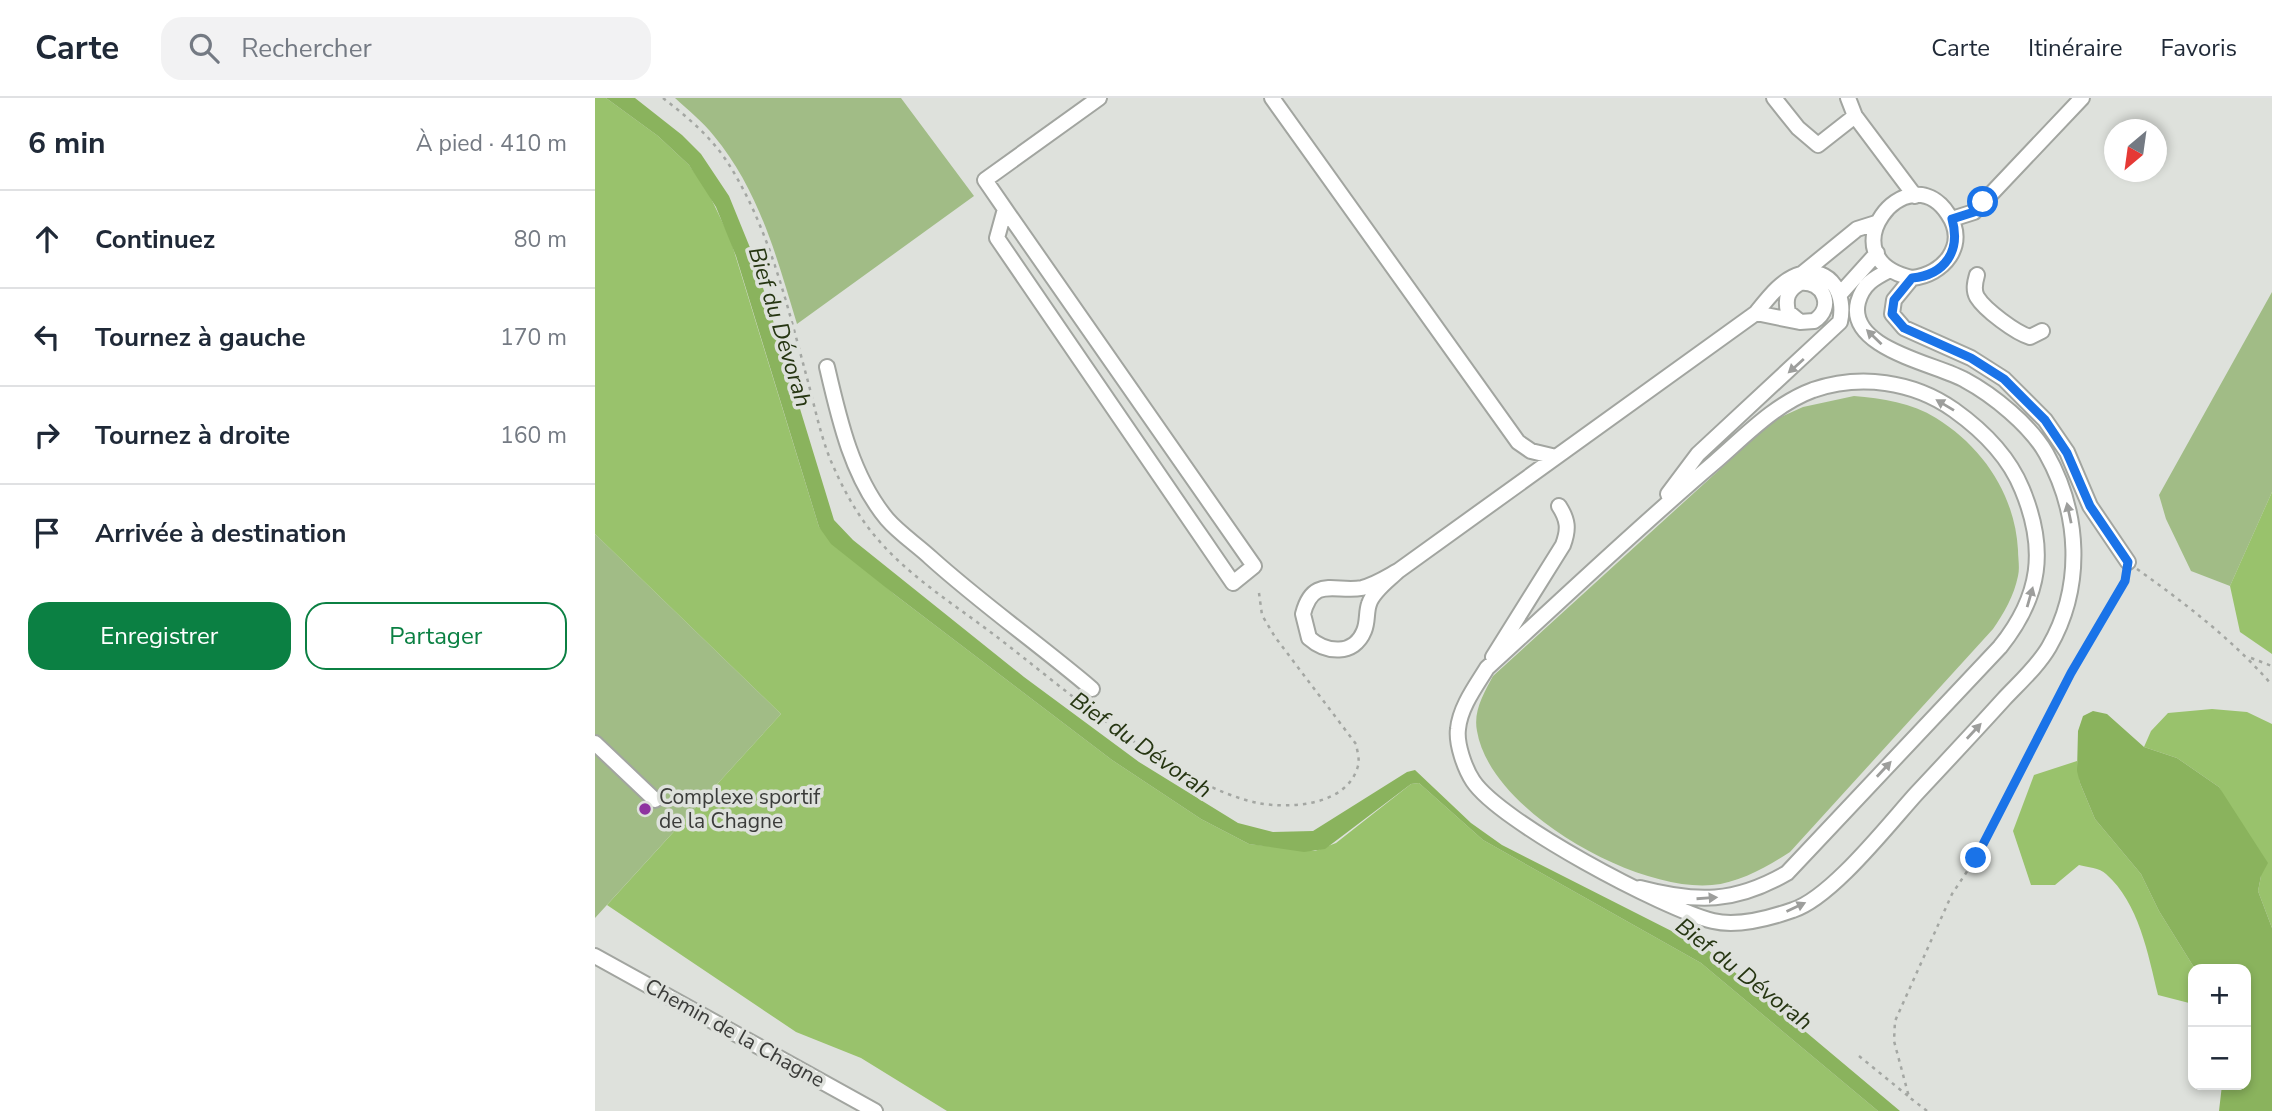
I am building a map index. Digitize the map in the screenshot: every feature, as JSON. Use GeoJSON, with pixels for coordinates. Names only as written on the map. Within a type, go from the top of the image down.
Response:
{"type":"FeatureCollection","features":[{"type":"Feature","properties":{"kind":"street"},"geometry":{"type":"LineString","coordinates":[[1005,209],[997,238],[1233,583],[1254,566],[985,180],[1099,98]]}},
{"type":"Feature","properties":{"kind":"street"},"geometry":{"type":"LineString","coordinates":[[1272,98],[1506,426],[1531,451],[1556,457]]}},
{"type":"Feature","properties":{"kind":"street"},"geometry":{"type":"LineString","coordinates":[[1775,98],[1798,128],[1818,145],[1855,116]]}},
{"type":"Feature","properties":{"kind":"street"},"geometry":{"type":"LineString","coordinates":[[1848,98],[1855,116],[1915,196]]}},
{"type":"Feature","properties":{"kind":"street"},"geometry":{"type":"LineString","coordinates":[[1952,219],[1974,212],[2082,98]]}},
{"type":"Feature","properties":{"kind":"street"},"geometry":{"type":"LineString","coordinates":[[1915,196],[1937,203],[1952,219],[1956,233],[1955,247],[1949,260],[1926,277],[1912,278],[1889,270],[1877,253],[1874,243],[1876,223],[1892,203],[1915,196]]}},
{"type":"Feature","properties":{"kind":"street"},"geometry":{"type":"LineString","coordinates":[[1398,571],[1369,604],[1364,634],[1354,645],[1341,650],[1329,650],[1309,638],[1303,614],[1313,594],[1326,587],[1357,589],[1369,586],[1398,571],[1756,313],[1787,281],[1803,273],[1857,229],[1876,223]]}},
{"type":"Feature","properties":{"kind":"street"},"geometry":{"type":"LineString","coordinates":[[1841,293],[1877,253]]}},
{"type":"Feature","properties":{"kind":"street"},"geometry":{"type":"LineString","coordinates":[[1559,506],[1566,517],[1568,531],[1563,545],[1468,698],[1458,729],[1460,746],[1473,781],[1488,797],[1557,847],[1686,912],[1717,922],[1752,920],[1797,909],[1835,882],[2011,692],[2048,650],[2067,610],[2075,553],[2069,507],[2045,451],[2012,414],[1965,380],[1891,351],[1874,341],[1861,324],[1856,307],[1863,288],[1889,270]]}},
{"type":"Feature","properties":{"kind":"street"},"geometry":{"type":"LineString","coordinates":[[1644,525],[1698,454],[1840,322],[1844,306],[1841,293],[1824,278],[1803,273]]}},
{"type":"Feature","properties":{"kind":"street"},"geometry":{"type":"LineString","coordinates":[[1977,275],[1974,287],[1977,297],[2018,333],[2030,337],[2042,331]]}},
{"type":"Feature","properties":{"kind":"street"},"geometry":{"type":"LineString","coordinates":[[1912,278],[1894,300],[1892,314],[1904,328],[1971,358],[2004,379],[2045,420],[2067,453],[2090,506],[2128,562]]}},
{"type":"Feature","properties":{"kind":"street"},"geometry":{"type":"LineString","coordinates":[[1756,313],[1800,322]]}},
{"type":"Feature","properties":{"kind":"street"},"geometry":{"type":"LineString","coordinates":[[827,367],[841,429],[869,492],[888,520],[957,582],[1026,633],[1092,689]]}},
{"type":"Feature","properties":{"kind":"street"},"geometry":{"type":"LineString","coordinates":[[1487,668],[1644,525],[1788,402],[1811,391],[1864,380],[1917,390],[1946,404],[1987,438],[2018,477],[2035,529],[2036,559],[2029,606],[2015,629],[1787,873],[1761,888],[1712,898],[1681,899],[1640,888]]}},
{"type":"Feature","properties":{"kind":"street"},"geometry":{"type":"LineString","coordinates":[[595,743],[655,800]]}},
{"type":"Feature","properties":{"kind":"street","name":"Chemin de la Chagne"},"geometry":{"type":"LineString","coordinates":[[595,956],[875,1111]]}},
{"type":"Feature","properties":{"kind":"path"},"geometry":{"type":"LineString","coordinates":[[663,98],[696,124],[725,159],[751,205],[785,296],[833,466],[855,509],[881,543],[914,574],[1120,730],[1186,773],[1223,793],[1259,803],[1296,805],[1327,799],[1345,786],[1358,765],[1356,744],[1275,637],[1262,615],[1259,593]]}},
{"type":"Feature","properties":{"kind":"path"},"geometry":{"type":"LineString","coordinates":[[1909,1097],[1894,1041],[1895,1021],[1952,894],[1976,858],[2071,673],[2125,581],[2128,562],[2182,601],[2248,657],[2272,685]]}},
{"type":"Feature","properties":{"kind":"path"},"geometry":{"type":"LineString","coordinates":[[2248,657],[2272,666]]}},
{"type":"Feature","properties":{"kind":"path"},"geometry":{"type":"LineString","coordinates":[[1859,1056],[1927,1111]]}},
{"type":"Feature","properties":{"kind":"shaded area"},"geometry":{"type":"Polygon","coordinates":[[[595,98],[606,98],[658,136],[689,165],[707,190],[730,238],[819,527],[894,594],[1112,760],[1201,819],[1249,844],[1315,851],[1336,843],[1411,784],[1419,783],[1483,840],[1701,963],[1878,1111],[947,1111],[861,1058],[796,1032],[607,905],[781,714],[595,534],[595,98]]]}},
{"type":"Feature","properties":{"kind":"shaded area"},"geometry":{"type":"Polygon","coordinates":[[[606,98],[635,98],[682,135],[701,154],[729,196],[753,255],[834,520],[853,540],[1024,677],[1139,762],[1238,823],[1273,832],[1313,831],[1407,772],[1415,770],[1471,823],[1502,845],[1707,949],[1900,1111],[1878,1111],[1701,963],[1483,840],[1419,783],[1411,784],[1325,849],[1304,852],[1249,844],[1201,819],[1112,760],[894,594],[831,544],[819,527],[736,256],[716,207],[689,165],[658,136],[606,98]]]}},
{"type":"Feature","properties":{"kind":"shaded area"},"geometry":{"type":"Polygon","coordinates":[[[675,98],[901,98],[974,196],[797,324],[765,225],[743,179],[710,131],[675,98]]]}},
{"type":"Feature","properties":{"kind":"shaded area"},"geometry":{"type":"Polygon","coordinates":[[[2272,292],[2272,492],[2230,586],[2191,571],[2166,519],[2159,495],[2272,292]]]}},
{"type":"Feature","properties":{"kind":"shaded area"},"geometry":{"type":"Polygon","coordinates":[[[1854,396],[1897,402],[1936,418],[1968,443],[1993,474],[2011,510],[2016,530],[2019,566],[2014,590],[1997,623],[1790,852],[1763,868],[1722,884],[1681,884],[1645,875],[1571,841],[1537,817],[1509,790],[1488,761],[1476,724],[1480,702],[1493,676],[1774,420],[1803,407],[1854,396]]]}},
{"type":"Feature","properties":{"kind":"shaded area"},"geometry":{"type":"Polygon","coordinates":[[[2272,492],[2272,654],[2240,632],[2230,586],[2272,492]]]}},
{"type":"Feature","properties":{"kind":"shaded area","name":"Complexe sportif de la Chagne"},"geometry":{"type":"Polygon","coordinates":[[[595,534],[781,714],[595,918],[595,534]]]}},
{"type":"Feature","properties":{"kind":"shaded area"},"geometry":{"type":"Polygon","coordinates":[[[2212,709],[2247,712],[2272,724],[2272,928],[2258,891],[2261,876],[2219,787],[2177,758],[2144,747],[2151,731],[2168,713],[2212,709]]]}},
{"type":"Feature","properties":{"kind":"shaded area"},"geometry":{"type":"Polygon","coordinates":[[[2093,711],[2107,714],[2144,747],[2177,758],[2219,787],[2268,863],[2261,876],[2258,891],[2272,928],[2272,1111],[2219,1111],[2221,1090],[2251,1090],[2251,964],[2192,964],[2159,911],[2141,874],[2095,819],[2077,771],[2078,731],[2083,716],[2093,711]]]}},
{"type":"Feature","properties":{"kind":"shaded area"},"geometry":{"type":"Polygon","coordinates":[[[2077,761],[2080,783],[2095,819],[2141,874],[2159,911],[2192,964],[2188,964],[2188,1003],[2158,995],[2146,946],[2134,914],[2127,899],[2103,872],[2079,865],[2055,885],[2031,885],[2013,831],[2034,775],[2077,761]]]}},
{"type":"Feature","properties":{"kind":"place","name":"Complexe sportif de la Chagne"},"geometry":{"type":"Point","coordinates":[645,809]}},
{"type":"Feature","properties":{"kind":"route"},"geometry":{"type":"LineString","coordinates":[[1976,858],[2071,673],[2125,581],[2128,562],[2090,506],[2067,453],[2045,420],[2004,379],[1971,358],[1904,328],[1892,314],[1894,300],[1912,278],[1926,277],[1949,260],[1955,247],[1956,233],[1952,219],[1974,212],[1983,202]]}},
{"type":"Feature","properties":{"kind":"water label","name":"Bief du Dévorah"},"geometry":{"type":"Point","coordinates":[780,327]}},
{"type":"Feature","properties":{"kind":"water label","name":"Bief du Dévorah"},"geometry":{"type":"Point","coordinates":[1141,745]}},
{"type":"Feature","properties":{"kind":"water label","name":"Bief du Dévorah"},"geometry":{"type":"Point","coordinates":[1744,974]}}]}
